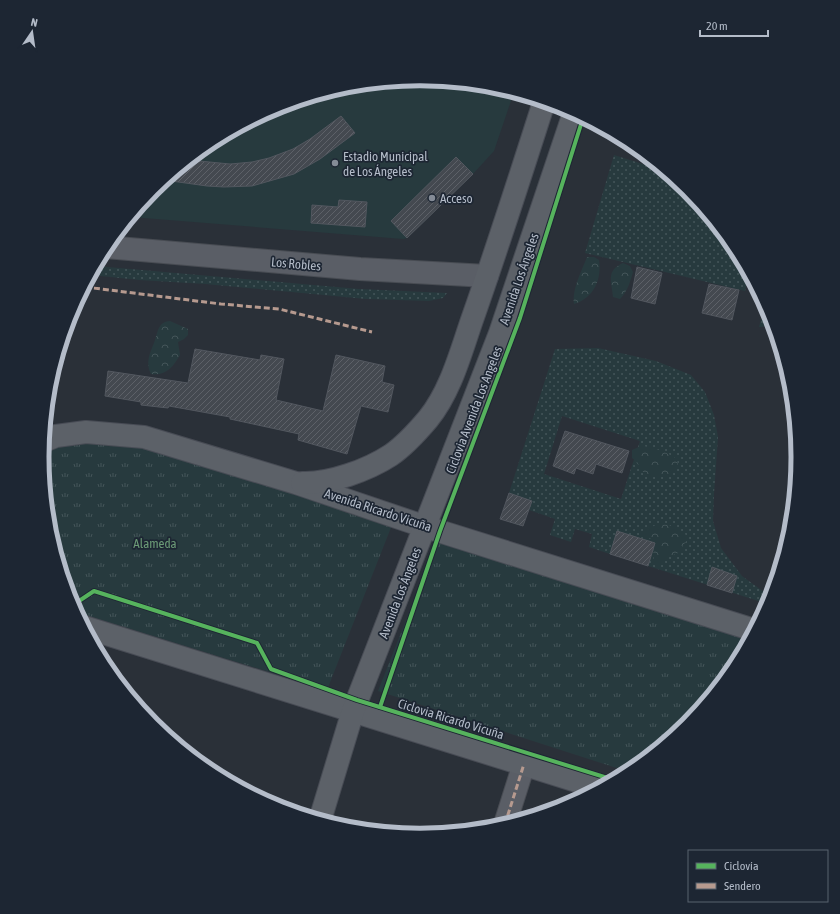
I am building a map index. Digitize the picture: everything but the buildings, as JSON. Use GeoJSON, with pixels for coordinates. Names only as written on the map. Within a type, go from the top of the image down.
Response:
{"type":"FeatureCollection","features":[{"type":"Feature","properties":{"kind":"main road"},"geometry":{"type":"LineString","coordinates":[[296,483],[313,484],[365,468],[391,455],[416,433],[438,404],[447,387],[487,276],[542,107]]}},
{"type":"Feature","properties":{"kind":"main road","name":"Avenida Los Ángeles"},"geometry":{"type":"LineString","coordinates":[[322,814],[353,711],[426,527],[500,333],[572,118]]}},
{"type":"Feature","properties":{"kind":"main road","name":"Avenida Ricardo Vicuña"},"geometry":{"type":"LineString","coordinates":[[50,439],[56,436],[86,432],[144,437],[296,483],[426,527],[749,628]]}},
{"type":"Feature","properties":{"kind":"main road"},"geometry":{"type":"LineString","coordinates":[[92,629],[592,786]]}},
{"type":"Feature","properties":{"kind":"street","name":"Los Robles"},"geometry":{"type":"LineString","coordinates":[[114,248],[360,269],[487,276]]}},
{"type":"Feature","properties":{"kind":"street"},"geometry":{"type":"LineString","coordinates":[[507,817],[524,764]]}},
{"type":"Feature","properties":{"kind":"green space","name":"Estadio Municipal de Los Ángeles"},"geometry":{"type":"Polygon","coordinates":[[[420,86],[468,89],[512,98],[494,151],[473,174],[407,238],[403,239],[137,217],[175,178],[214,149],[256,124],[301,106],[348,93],[372,89],[420,86]]]}},
{"type":"Feature","properties":{"kind":"green space"},"geometry":{"type":"Polygon","coordinates":[[[614,155],[650,166],[665,178],[699,212],[714,231],[747,283],[745,291],[585,253],[614,155]]]}},
{"type":"Feature","properties":{"kind":"green space"},"geometry":{"type":"Polygon","coordinates":[[[587,257],[594,257],[599,260],[600,267],[598,281],[587,297],[574,304],[574,292],[587,257]]]}},
{"type":"Feature","properties":{"kind":"green space"},"geometry":{"type":"Polygon","coordinates":[[[623,263],[630,266],[633,272],[627,290],[620,299],[613,297],[611,277],[617,266],[623,263]]]}},
{"type":"Feature","properties":{"kind":"green space"},"geometry":{"type":"Polygon","coordinates":[[[102,267],[359,289],[447,293],[443,298],[429,301],[366,299],[205,284],[97,276],[102,267]]]}},
{"type":"Feature","properties":{"kind":"green space"},"geometry":{"type":"Polygon","coordinates":[[[763,314],[767,326],[759,327],[763,314]]]}},
{"type":"Feature","properties":{"kind":"green space"},"geometry":{"type":"Polygon","coordinates":[[[170,321],[188,329],[188,335],[178,342],[180,355],[172,367],[161,374],[151,374],[148,362],[157,332],[163,323],[170,321]]]}},
{"type":"Feature","properties":{"kind":"green space"},"geometry":{"type":"Polygon","coordinates":[[[598,348],[656,361],[691,375],[705,392],[714,415],[718,437],[713,521],[721,548],[742,576],[765,593],[763,599],[762,602],[648,566],[655,543],[617,531],[610,554],[589,547],[592,534],[575,529],[571,542],[550,535],[555,519],[529,510],[532,501],[509,493],[555,349],[598,348]],[[562,416],[544,474],[621,499],[640,441],[562,416]]]}},
{"type":"Feature","properties":{"kind":"green space","name":"Alameda"},"geometry":{"type":"Polygon","coordinates":[[[111,441],[170,453],[392,525],[327,690],[84,615],[77,599],[62,553],[52,505],[49,448],[60,444],[111,441]]]}},
{"type":"Feature","properties":{"kind":"green space"},"geometry":{"type":"Polygon","coordinates":[[[641,446],[655,449],[673,456],[677,459],[678,467],[671,474],[665,476],[658,477],[647,474],[641,470],[632,458],[632,450],[641,446]]]}},
{"type":"Feature","properties":{"kind":"green space"},"geometry":{"type":"Polygon","coordinates":[[[659,524],[669,525],[686,535],[687,540],[678,553],[662,560],[660,566],[654,565],[653,540],[644,535],[643,530],[659,524]]]}},
{"type":"Feature","properties":{"kind":"green space"},"geometry":{"type":"Polygon","coordinates":[[[438,539],[745,635],[728,663],[699,702],[665,736],[620,769],[378,691],[438,539]]]}},
{"type":"Feature","properties":{"kind":"marked path"},"geometry":{"type":"LineString","coordinates":[[90,288],[221,304],[279,309],[372,332]]}},
{"type":"Feature","properties":{"kind":"marked path"},"geometry":{"type":"LineString","coordinates":[[507,817],[524,764]]}},
{"type":"Feature","properties":{"kind":"cycle path","name":"Ciclovia Avenida Los Angeles"},"geometry":{"type":"LineString","coordinates":[[380,707],[440,531],[520,318],[581,123]]}},
{"type":"Feature","properties":{"kind":"cycle path","name":"Ciclovia Ricardo Vicuña"},"geometry":{"type":"LineString","coordinates":[[78,602],[94,591],[257,643],[271,669],[357,700],[606,777]]}},
{"type":"Feature","properties":{"kind":"place","name":"Estadio Municipal de Los Ángeles"},"geometry":{"type":"Point","coordinates":[335,163]}},
{"type":"Feature","properties":{"kind":"place","name":"Acceso"},"geometry":{"type":"Point","coordinates":[432,198]}}]}
